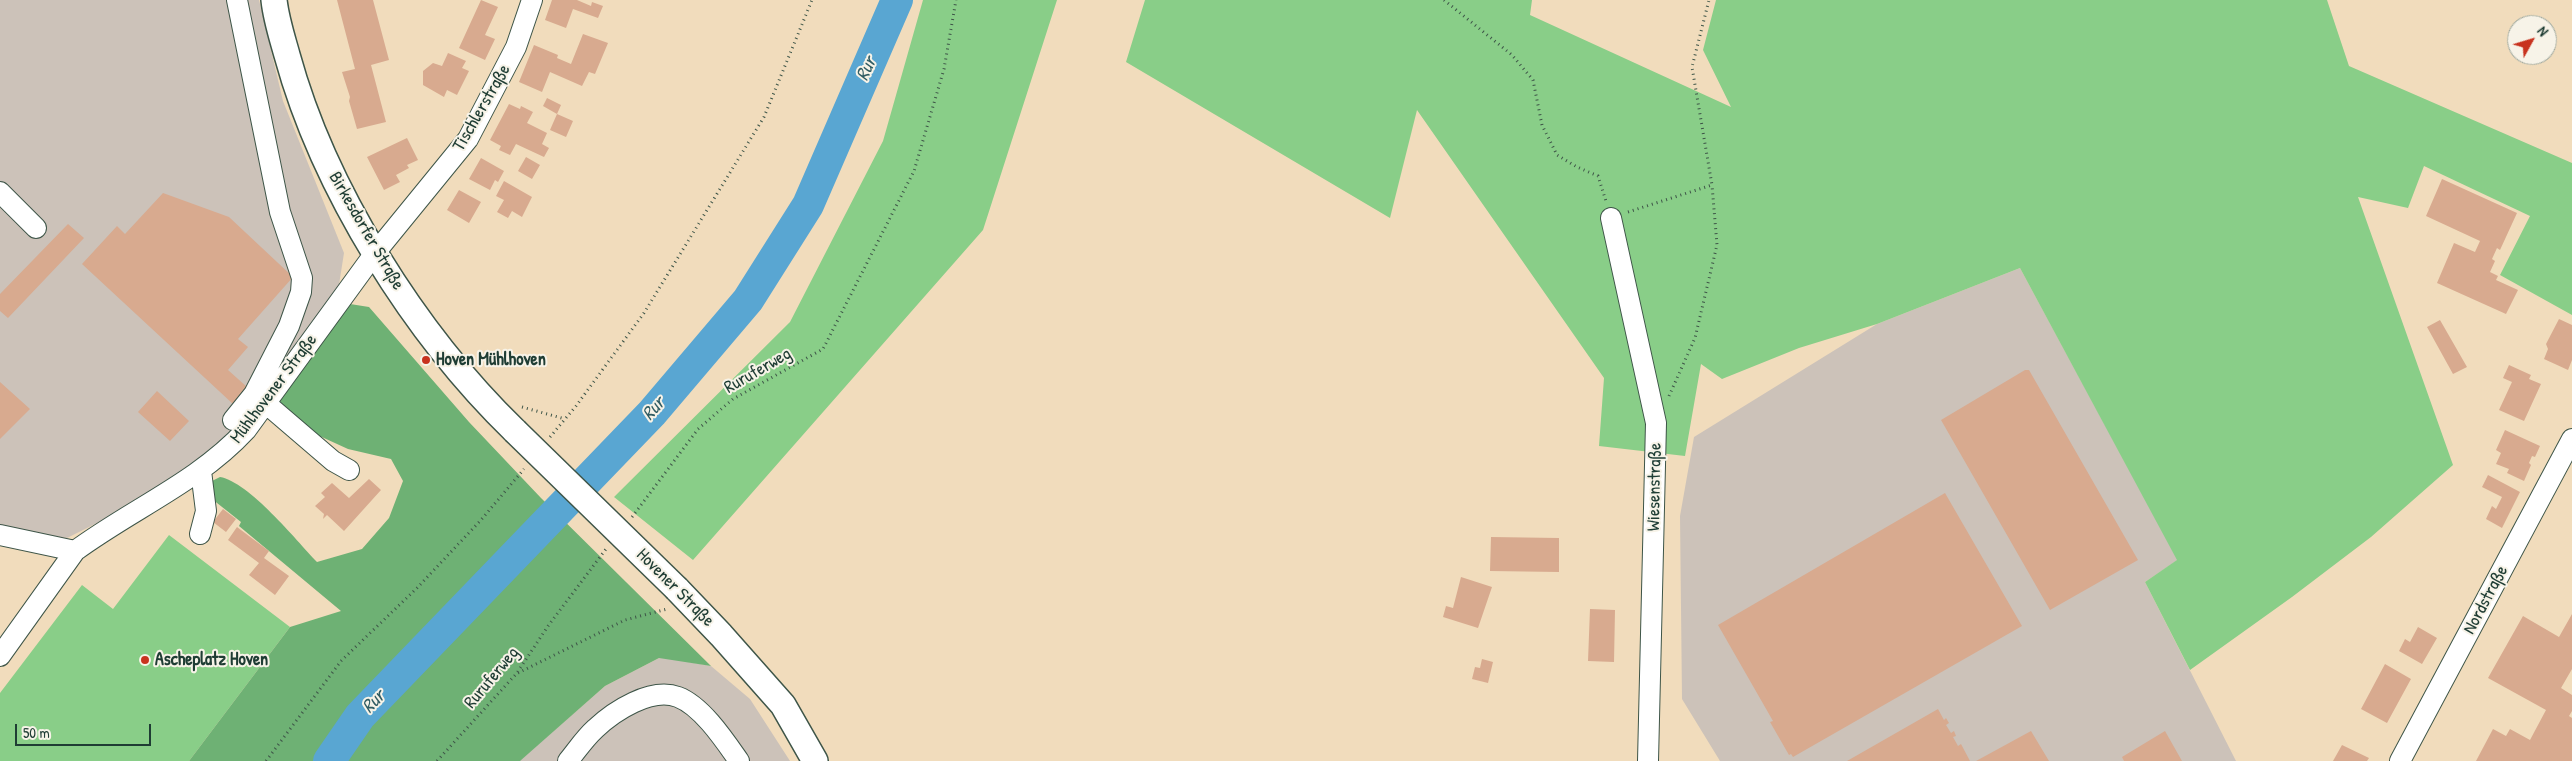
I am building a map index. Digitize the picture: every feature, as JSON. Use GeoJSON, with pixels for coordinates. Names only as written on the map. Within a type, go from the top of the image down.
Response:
{"type":"FeatureCollection","features":[{"type":"Feature","properties":{"kind":"main road","name":"Birkesdorfer Straße"},"geometry":{"type":"LineString","coordinates":[[274,0],[298,96],[333,175],[375,253],[450,361],[515,431]]}},
{"type":"Feature","properties":{"kind":"main road","name":"Hovener Straße"},"geometry":{"type":"LineString","coordinates":[[515,431],[672,599],[721,635],[783,705],[815,761]]}},
{"type":"Feature","properties":{"kind":"street"},"geometry":{"type":"LineString","coordinates":[[233,420],[260,398],[301,292],[302,278],[280,212],[237,0]]}},
{"type":"Feature","properties":{"kind":"street","name":"Tischlerstraße"},"geometry":{"type":"LineString","coordinates":[[375,253],[468,140],[516,47],[532,0]]}},
{"type":"Feature","properties":{"kind":"street"},"geometry":{"type":"LineString","coordinates":[[0,192],[36,228]]}},
{"type":"Feature","properties":{"kind":"street","name":"Wiesenstraße"},"geometry":{"type":"LineString","coordinates":[[1611,218],[1656,423],[1648,761]]}},
{"type":"Feature","properties":{"kind":"street","name":"Mühlhovener Straße"},"geometry":{"type":"LineString","coordinates":[[0,656],[75,550],[110,525],[201,471],[226,451],[260,398],[375,253]]}},
{"type":"Feature","properties":{"kind":"street"},"geometry":{"type":"LineString","coordinates":[[260,398],[333,461],[349,470]]}},
{"type":"Feature","properties":{"kind":"street","name":"Nordstraße"},"geometry":{"type":"LineString","coordinates":[[2400,761],[2572,439]]}},
{"type":"Feature","properties":{"kind":"street"},"geometry":{"type":"LineString","coordinates":[[200,534],[206,511],[201,471]]}},
{"type":"Feature","properties":{"kind":"street"},"geometry":{"type":"LineString","coordinates":[[0,535],[75,550]]}},
{"type":"Feature","properties":{"kind":"street"},"geometry":{"type":"LineString","coordinates":[[568,761],[594,730],[610,716],[639,700],[662,695],[679,697],[697,710],[719,732],[739,761]]}},
{"type":"Feature","properties":{"kind":"path"},"geometry":{"type":"LineString","coordinates":[[547,441],[644,313],[764,117],[812,0]]}},
{"type":"Feature","properties":{"kind":"path","name":"Ruruferweg"},"geometry":{"type":"LineString","coordinates":[[630,519],[698,430],[712,417],[733,399],[823,350],[914,171],[944,69],[956,0]]}},
{"type":"Feature","properties":{"kind":"path"},"geometry":{"type":"LineString","coordinates":[[1444,0],[1512,55],[1533,80],[1542,125],[1558,155],[1577,167],[1598,176],[1604,194]]}},
{"type":"Feature","properties":{"kind":"path"},"geometry":{"type":"LineString","coordinates":[[1656,423],[1695,338],[1717,245],[1712,185],[1692,67],[1710,0]]}},
{"type":"Feature","properties":{"kind":"path"},"geometry":{"type":"LineString","coordinates":[[1611,218],[1712,185]]}},
{"type":"Feature","properties":{"kind":"path"},"geometry":{"type":"LineString","coordinates":[[521,406],[565,419]]}},
{"type":"Feature","properties":{"kind":"path"},"geometry":{"type":"LineString","coordinates":[[266,761],[341,660],[417,588],[481,520],[529,462]]}},
{"type":"Feature","properties":{"kind":"path","name":"Ruruferweg"},"geometry":{"type":"LineString","coordinates":[[437,761],[517,674],[548,626],[607,548]]}},
{"type":"Feature","properties":{"kind":"path"},"geometry":{"type":"LineString","coordinates":[[517,674],[625,620],[672,599]]}},
{"type":"Feature","properties":{"kind":"shaded area"},"geometry":{"type":"Polygon","coordinates":[[[0,0],[259,0],[283,101],[344,253],[338,291],[221,445],[176,477],[105,519],[67,538],[36,534],[0,525],[0,0]]]}},
{"type":"Feature","properties":{"kind":"shaded area"},"geometry":{"type":"Polygon","coordinates":[[[2020,268],[2178,560],[2145,582],[2236,761],[1720,761],[1682,699],[1680,516],[1694,437],[1877,324],[2020,268]]]}},
{"type":"Feature","properties":{"kind":"shaded area"},"geometry":{"type":"Polygon","coordinates":[[[661,657],[711,666],[750,699],[790,761],[519,761],[605,686],[661,657]]]}},
{"type":"Feature","properties":{"kind":"green space"},"geometry":{"type":"Polygon","coordinates":[[[923,0],[1057,0],[983,230],[693,560],[614,497],[790,322],[883,141],[923,0]]]}},
{"type":"Feature","properties":{"kind":"green space"},"geometry":{"type":"Polygon","coordinates":[[[1145,0],[1532,0],[1530,15],[1731,107],[1703,50],[1716,0],[2327,0],[2349,66],[2572,163],[2572,315],[2500,275],[2530,216],[2424,166],[2408,208],[2358,197],[2453,465],[2371,537],[2292,597],[2190,670],[2145,582],[2177,560],[2020,268],[1877,324],[1799,348],[1722,379],[1701,364],[1685,456],[1599,446],[1604,378],[1417,110],[1390,218],[1126,62],[1145,0]]]}},
{"type":"Feature","properties":{"kind":"green space"},"geometry":{"type":"Polygon","coordinates":[[[350,304],[369,307],[469,422],[541,498],[711,666],[659,658],[605,686],[520,761],[189,761],[290,627],[341,611],[239,526],[241,522],[212,499],[209,489],[212,481],[220,477],[232,481],[244,489],[272,513],[317,562],[362,549],[389,518],[403,481],[391,459],[348,449],[313,433],[275,404],[350,304]]]}},
{"type":"Feature","properties":{"kind":"green space","name":"Ascheplatz Hoven"},"geometry":{"type":"Polygon","coordinates":[[[169,535],[290,627],[189,761],[0,761],[0,693],[82,585],[113,609],[169,535]]]}},
{"type":"Feature","properties":{"kind":"building"},"geometry":{"type":"Polygon","coordinates":[[[337,0],[373,0],[389,60],[371,65],[386,122],[357,129],[342,72],[355,69],[337,0]]]}},
{"type":"Feature","properties":{"kind":"building"},"geometry":{"type":"Polygon","coordinates":[[[481,0],[498,7],[485,35],[495,39],[485,60],[459,48],[481,0]]]}},
{"type":"Feature","properties":{"kind":"building"},"geometry":{"type":"Polygon","coordinates":[[[552,0],[577,0],[591,6],[592,2],[603,6],[598,18],[573,9],[566,28],[545,20],[552,0]]]}},
{"type":"Feature","properties":{"kind":"building"},"geometry":{"type":"Polygon","coordinates":[[[583,34],[608,43],[595,74],[589,72],[582,86],[550,72],[542,92],[519,82],[534,45],[558,55],[557,58],[571,64],[583,34]]]}},
{"type":"Feature","properties":{"kind":"building"},"geometry":{"type":"Polygon","coordinates":[[[448,53],[466,61],[462,68],[469,71],[457,95],[447,90],[444,97],[423,85],[423,71],[433,63],[442,66],[448,53]]]}},
{"type":"Feature","properties":{"kind":"building"},"geometry":{"type":"Polygon","coordinates":[[[547,98],[561,105],[557,114],[543,106],[547,98]]]}},
{"type":"Feature","properties":{"kind":"building"},"geometry":{"type":"Polygon","coordinates":[[[509,104],[520,109],[521,106],[533,112],[527,123],[547,133],[542,144],[549,148],[544,157],[516,144],[510,155],[499,150],[501,146],[490,140],[509,104]]]}},
{"type":"Feature","properties":{"kind":"building"},"geometry":{"type":"Polygon","coordinates":[[[557,114],[573,121],[566,137],[550,130],[557,114]]]}},
{"type":"Feature","properties":{"kind":"building"},"geometry":{"type":"Polygon","coordinates":[[[407,138],[418,160],[407,165],[409,168],[396,175],[400,182],[384,190],[367,157],[407,138]]]}},
{"type":"Feature","properties":{"kind":"building"},"geometry":{"type":"Polygon","coordinates":[[[526,157],[540,165],[532,179],[518,171],[526,157]]]}},
{"type":"Feature","properties":{"kind":"building"},"geometry":{"type":"Polygon","coordinates":[[[481,158],[504,171],[498,182],[495,180],[490,190],[469,179],[481,158]]]}},
{"type":"Feature","properties":{"kind":"building"},"geometry":{"type":"Polygon","coordinates":[[[2442,179],[2517,213],[2500,250],[2497,248],[2492,259],[2495,261],[2490,272],[2498,276],[2496,280],[2518,290],[2506,314],[2437,283],[2454,243],[2475,252],[2480,241],[2426,216],[2442,179]]]}},
{"type":"Feature","properties":{"kind":"building"},"geometry":{"type":"Polygon","coordinates":[[[504,181],[532,197],[522,217],[512,211],[508,218],[497,212],[504,200],[496,196],[504,181]]]}},
{"type":"Feature","properties":{"kind":"building"},"geometry":{"type":"Polygon","coordinates":[[[459,190],[481,202],[469,223],[447,210],[459,190]]]}},
{"type":"Feature","properties":{"kind":"building"},"geometry":{"type":"Polygon","coordinates":[[[163,193],[229,217],[293,277],[238,339],[248,347],[228,370],[247,387],[233,404],[82,264],[117,226],[125,234],[163,193]]]}},
{"type":"Feature","properties":{"kind":"building"},"geometry":{"type":"Polygon","coordinates":[[[68,224],[84,238],[8,318],[0,311],[0,294],[68,224]]]}},
{"type":"Feature","properties":{"kind":"building"},"geometry":{"type":"Polygon","coordinates":[[[2559,319],[2572,325],[2572,360],[2568,370],[2544,359],[2548,349],[2546,344],[2559,319]]]}},
{"type":"Feature","properties":{"kind":"building"},"geometry":{"type":"Polygon","coordinates":[[[2440,320],[2467,367],[2453,374],[2427,327],[2440,320]]]}},
{"type":"Feature","properties":{"kind":"building"},"geometry":{"type":"Polygon","coordinates":[[[2509,365],[2531,375],[2529,379],[2541,384],[2524,421],[2499,410],[2512,382],[2503,378],[2509,365]]]}},
{"type":"Feature","properties":{"kind":"building"},"geometry":{"type":"Polygon","coordinates":[[[2025,370],[2029,370],[2138,560],[2050,610],[1941,420],[2025,370]]]}},
{"type":"Feature","properties":{"kind":"building"},"geometry":{"type":"Polygon","coordinates":[[[0,382],[30,409],[0,439],[0,382]]]}},
{"type":"Feature","properties":{"kind":"building"},"geometry":{"type":"Polygon","coordinates":[[[157,391],[189,421],[170,441],[138,412],[157,391]]]}},
{"type":"Feature","properties":{"kind":"building"},"geometry":{"type":"Polygon","coordinates":[[[2505,430],[2540,446],[2535,457],[2532,456],[2529,463],[2531,465],[2524,481],[2507,473],[2509,469],[2496,464],[2501,453],[2496,450],[2505,430]]]}},
{"type":"Feature","properties":{"kind":"building"},"geometry":{"type":"Polygon","coordinates":[[[2488,475],[2520,492],[2502,528],[2486,519],[2492,506],[2496,509],[2502,497],[2482,487],[2488,475]]]}},
{"type":"Feature","properties":{"kind":"building"},"geometry":{"type":"Polygon","coordinates":[[[369,479],[381,490],[344,531],[327,515],[323,519],[324,514],[315,506],[325,497],[321,493],[332,483],[349,498],[369,479]]]}},
{"type":"Feature","properties":{"kind":"building"},"geometry":{"type":"Polygon","coordinates":[[[1945,493],[2022,626],[1793,757],[1791,754],[1789,755],[1770,722],[1773,721],[1718,625],[1945,493]]]}},
{"type":"Feature","properties":{"kind":"building"},"geometry":{"type":"Polygon","coordinates":[[[223,509],[236,519],[226,532],[213,522],[223,509]]]}},
{"type":"Feature","properties":{"kind":"building"},"geometry":{"type":"Polygon","coordinates":[[[237,527],[269,551],[264,558],[289,576],[275,595],[249,575],[259,563],[228,540],[237,527]]]}},
{"type":"Feature","properties":{"kind":"building"},"geometry":{"type":"Polygon","coordinates":[[[1491,537],[1559,538],[1559,572],[1490,571],[1491,537]]]}},
{"type":"Feature","properties":{"kind":"building"},"geometry":{"type":"Polygon","coordinates":[[[1461,577],[1492,587],[1478,628],[1443,617],[1446,606],[1453,608],[1461,577]]]}},
{"type":"Feature","properties":{"kind":"building"},"geometry":{"type":"Polygon","coordinates":[[[1590,609],[1615,610],[1614,662],[1588,661],[1590,609]]]}},
{"type":"Feature","properties":{"kind":"building"},"geometry":{"type":"Polygon","coordinates":[[[2572,614],[2572,669],[2561,688],[2572,695],[2572,711],[2569,716],[2572,718],[2572,761],[2476,761],[2493,729],[2506,736],[2510,729],[2530,740],[2546,710],[2488,678],[2523,616],[2559,637],[2572,614]]]}},
{"type":"Feature","properties":{"kind":"building"},"geometry":{"type":"Polygon","coordinates":[[[2418,627],[2437,638],[2422,664],[2399,651],[2405,639],[2410,642],[2418,627]]]}},
{"type":"Feature","properties":{"kind":"building"},"geometry":{"type":"Polygon","coordinates":[[[1482,659],[1493,662],[1488,683],[1472,679],[1475,667],[1480,668],[1482,659]]]}},
{"type":"Feature","properties":{"kind":"building"},"geometry":{"type":"Polygon","coordinates":[[[2385,664],[2411,679],[2387,723],[2361,709],[2385,664]]]}},
{"type":"Feature","properties":{"kind":"building"},"geometry":{"type":"Polygon","coordinates":[[[1938,709],[1944,720],[1946,718],[1949,723],[1946,725],[1951,733],[1954,731],[1956,736],[1953,737],[1958,746],[1961,744],[1970,761],[1847,761],[1938,709]]]}},
{"type":"Feature","properties":{"kind":"building"},"geometry":{"type":"Polygon","coordinates":[[[2031,731],[2049,761],[1976,761],[2031,731]]]}},
{"type":"Feature","properties":{"kind":"building"},"geometry":{"type":"Polygon","coordinates":[[[2165,731],[2182,761],[2124,761],[2122,757],[2165,731]]]}},
{"type":"Feature","properties":{"kind":"building"},"geometry":{"type":"Polygon","coordinates":[[[2342,745],[2369,758],[2367,761],[2333,761],[2342,745]]]}},
{"type":"Feature","properties":{"kind":"waterway","name":"Rur"},"geometry":{"type":"LineString","coordinates":[[329,761],[360,716],[652,413],[748,300],[808,205],[897,0]]}},
{"type":"Feature","properties":{"kind":"place","name":"Hoven Mühlhoven"},"geometry":{"type":"Point","coordinates":[426,360]}},
{"type":"Feature","properties":{"kind":"place","name":"Ascheplatz Hoven"},"geometry":{"type":"Point","coordinates":[145,660]}}]}
